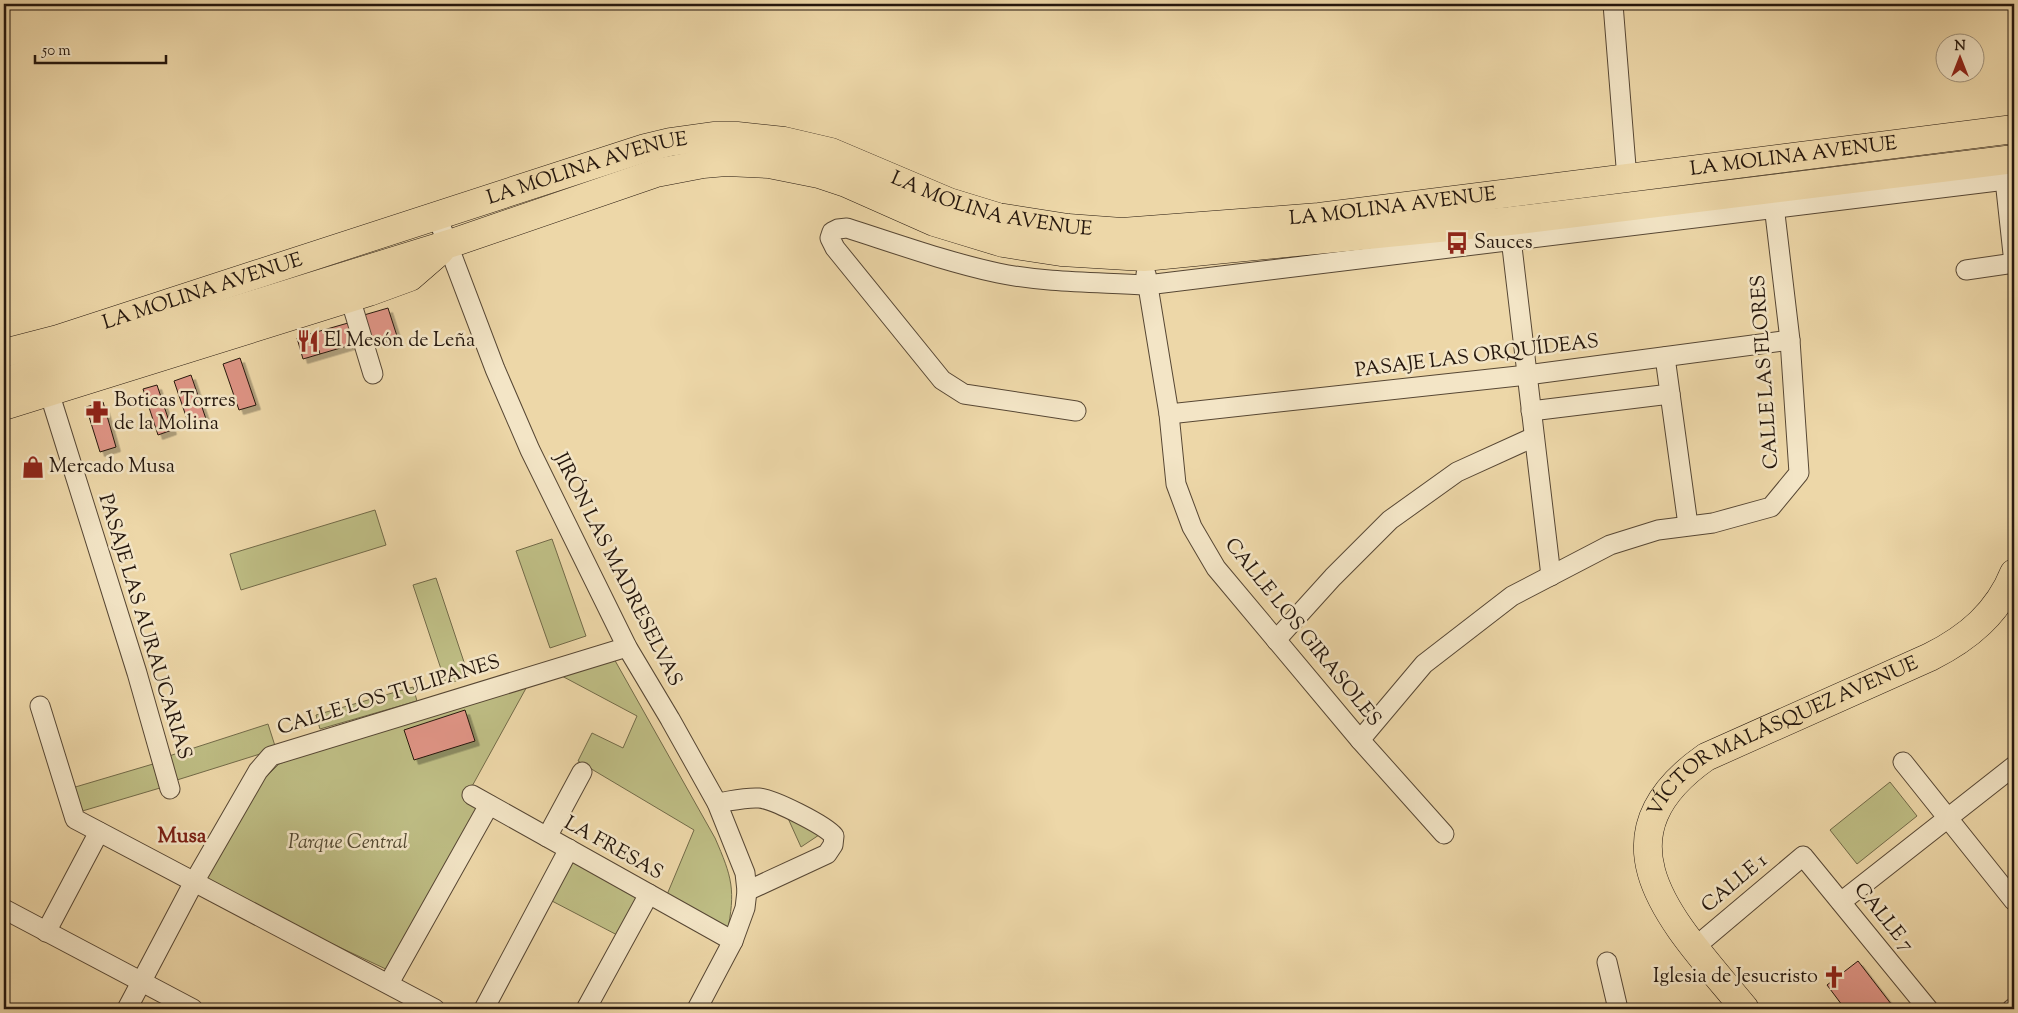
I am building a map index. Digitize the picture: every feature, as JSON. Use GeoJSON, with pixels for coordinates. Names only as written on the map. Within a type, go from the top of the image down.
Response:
{"type":"FeatureCollection","features":[{"type":"Feature","properties":{"kind":"main road","name":"LA MOLINA AVENUE"},"geometry":{"type":"LineString","coordinates":[[4,353],[58,339],[645,148],[691,138],[737,136],[784,141],[831,152],[949,202],[998,217],[1026,223],[1122,232],[1319,217],[2014,129]]}},
{"type":"Feature","properties":{"kind":"main road","name":"LA MOLINA AVENUE"},"geometry":{"type":"LineString","coordinates":[[4,382],[448,244],[656,173],[702,164],[748,162],[794,168],[819,174],[846,183],[934,222],[1003,243],[1061,252],[1144,257],[1510,231],[1773,198],[2011,173]]}},
{"type":"Feature","properties":{"kind":"main road","name":"LA MOLINA AVENUE"},"geometry":{"type":"LineString","coordinates":[[4,406],[350,298],[410,277],[448,244]]}},
{"type":"Feature","properties":{"kind":"main road","name":"VÍCTOR MALÁSQUEZ AVENUE"},"geometry":{"type":"LineString","coordinates":[[1744,1009],[1694,947],[1662,901],[1651,876],[1649,865],[1650,827],[1659,803],[1689,769],[1712,754],[1930,657],[1956,643],[1978,626],[1996,607],[2014,573]]}},
{"type":"Feature","properties":{"kind":"street"},"geometry":{"type":"LineString","coordinates":[[1613,4],[1627,179]]}},
{"type":"Feature","properties":{"kind":"street"},"geometry":{"type":"LineString","coordinates":[[1966,270],[2014,263],[2011,173]]}},
{"type":"Feature","properties":{"kind":"street","name":"CALLE LAS FLORES"},"geometry":{"type":"LineString","coordinates":[[1360,740],[1424,664],[1512,596],[1610,545],[1658,530],[1713,523],[1772,506],[1799,473],[1790,340],[1773,198]]}},
{"type":"Feature","properties":{"kind":"street","name":"JIRÓN LAS MADRESELVAS"},"geometry":{"type":"LineString","coordinates":[[437,216],[495,369],[530,450],[627,647],[670,718],[717,803],[745,873],[747,891],[745,908],[732,941],[697,1009]]}},
{"type":"Feature","properties":{"kind":"street"},"geometry":{"type":"LineString","coordinates":[[1076,411],[964,394],[942,380],[835,248],[830,238],[832,232],[848,228],[957,263],[999,273],[1037,279],[1147,285],[1510,231],[1551,576]]}},
{"type":"Feature","properties":{"kind":"street","name":"CALLE LOS GIRASOLES"},"geometry":{"type":"LineString","coordinates":[[1148,230],[1144,257],[1147,285],[1169,414],[1176,484],[1192,527],[1216,568],[1360,740],[1444,834]]}},
{"type":"Feature","properties":{"kind":"street"},"geometry":{"type":"LineString","coordinates":[[350,298],[373,374]]}},
{"type":"Feature","properties":{"kind":"street","name":"PASAJE LAS ORQUÍDEAS"},"geometry":{"type":"LineString","coordinates":[[1169,414],[1527,375],[1790,340]]}},
{"type":"Feature","properties":{"kind":"street"},"geometry":{"type":"LineString","coordinates":[[1665,357],[1688,525]]}},
{"type":"Feature","properties":{"kind":"street","name":"PASAJE LAS AURAUCARIAS"},"geometry":{"type":"LineString","coordinates":[[49,392],[137,673],[170,788]]}},
{"type":"Feature","properties":{"kind":"street"},"geometry":{"type":"LineString","coordinates":[[1531,411],[1670,394]]}},
{"type":"Feature","properties":{"kind":"street"},"geometry":{"type":"LineString","coordinates":[[1276,640],[1333,577],[1390,520],[1457,472],[1534,437]]}},
{"type":"Feature","properties":{"kind":"street","name":"CALLE LOS TULIPANES"},"geometry":{"type":"LineString","coordinates":[[127,1009],[194,882],[258,771],[271,756],[627,647]]}},
{"type":"Feature","properties":{"kind":"street"},"geometry":{"type":"LineString","coordinates":[[40,706],[75,819],[389,983],[435,1009]]}},
{"type":"Feature","properties":{"kind":"street"},"geometry":{"type":"LineString","coordinates":[[1903,762],[2014,901]]}},
{"type":"Feature","properties":{"kind":"street"},"geometry":{"type":"LineString","coordinates":[[1841,902],[2014,766]]}},
{"type":"Feature","properties":{"kind":"street"},"geometry":{"type":"LineString","coordinates":[[547,837],[582,772]]}},
{"type":"Feature","properties":{"kind":"street","name":"LA FRESAS"},"geometry":{"type":"LineString","coordinates":[[472,795],[732,941]]}},
{"type":"Feature","properties":{"kind":"street"},"geometry":{"type":"LineString","coordinates":[[717,803],[748,798],[762,798],[774,801],[826,829],[834,836],[831,850],[827,854],[747,891]]}},
{"type":"Feature","properties":{"kind":"street"},"geometry":{"type":"LineString","coordinates":[[389,983],[489,805]]}},
{"type":"Feature","properties":{"kind":"street"},"geometry":{"type":"LineString","coordinates":[[46,932],[100,832]]}},
{"type":"Feature","properties":{"kind":"street"},"geometry":{"type":"LineString","coordinates":[[484,1009],[569,850]]}},
{"type":"Feature","properties":{"kind":"street","name":"CALLE 1"},"geometry":{"type":"LineString","coordinates":[[1694,947],[1804,856]]}},
{"type":"Feature","properties":{"kind":"street","name":"CALLE 7"},"geometry":{"type":"LineString","coordinates":[[1804,856],[1928,1009]]}},
{"type":"Feature","properties":{"kind":"street"},"geometry":{"type":"LineString","coordinates":[[586,1009],[649,894]]}},
{"type":"Feature","properties":{"kind":"street"},"geometry":{"type":"LineString","coordinates":[[4,909],[193,1009]]}},
{"type":"Feature","properties":{"kind":"street"},"geometry":{"type":"LineString","coordinates":[[1607,962],[1618,1009]]}},
{"type":"Feature","properties":{"kind":"green space"},"geometry":{"type":"Polygon","coordinates":[[[375,510],[386,545],[241,590],[230,554],[375,510]]]}},
{"type":"Feature","properties":{"kind":"green space"},"geometry":{"type":"Polygon","coordinates":[[[552,539],[586,636],[550,648],[516,551],[552,539]]]}},
{"type":"Feature","properties":{"kind":"green space"},"geometry":{"type":"Polygon","coordinates":[[[436,578],[469,677],[446,684],[413,585],[436,578]]]}},
{"type":"Feature","properties":{"kind":"green space"},"geometry":{"type":"Polygon","coordinates":[[[613,657],[715,838],[721,852],[729,874],[732,894],[727,933],[666,897],[694,830],[578,761],[592,733],[623,748],[637,716],[560,675],[613,657]]]}},
{"type":"Feature","properties":{"kind":"green space","name":"Parque Central"},"geometry":{"type":"Polygon","coordinates":[[[530,681],[465,799],[480,809],[390,971],[199,881],[262,781],[279,764],[530,681]]]}},
{"type":"Feature","properties":{"kind":"green space"},"geometry":{"type":"Polygon","coordinates":[[[413,687],[417,701],[320,729],[316,715],[413,687]]]}},
{"type":"Feature","properties":{"kind":"green space"},"geometry":{"type":"Polygon","coordinates":[[[268,724],[276,749],[177,780],[169,756],[268,724]]]}},
{"type":"Feature","properties":{"kind":"green space"},"geometry":{"type":"Polygon","coordinates":[[[153,764],[160,788],[79,812],[72,788],[153,764]]]}},
{"type":"Feature","properties":{"kind":"green space"},"geometry":{"type":"Polygon","coordinates":[[[1890,782],[1917,816],[1857,864],[1830,830],[1890,782]]]}},
{"type":"Feature","properties":{"kind":"green space"},"geometry":{"type":"Polygon","coordinates":[[[782,805],[834,825],[801,847],[782,805]]]}},
{"type":"Feature","properties":{"kind":"green space"},"geometry":{"type":"Polygon","coordinates":[[[574,858],[644,895],[621,937],[552,901],[574,858]]]}},
{"type":"Feature","properties":{"kind":"building"},"geometry":{"type":"Polygon","coordinates":[[[388,308],[397,336],[372,343],[364,315],[388,308]]]}},
{"type":"Feature","properties":{"kind":"building"},"geometry":{"type":"Polygon","coordinates":[[[348,323],[354,344],[320,354],[313,333],[348,323]]]}},
{"type":"Feature","properties":{"kind":"building"},"geometry":{"type":"Polygon","coordinates":[[[313,333],[320,354],[303,359],[297,338],[313,333]]]}},
{"type":"Feature","properties":{"kind":"building"},"geometry":{"type":"Polygon","coordinates":[[[240,358],[256,405],[239,410],[223,364],[240,358]]]}},
{"type":"Feature","properties":{"kind":"building"},"geometry":{"type":"Polygon","coordinates":[[[191,375],[206,419],[189,425],[174,381],[191,375]]]}},
{"type":"Feature","properties":{"kind":"building"},"geometry":{"type":"Polygon","coordinates":[[[157,385],[172,430],[158,435],[143,389],[157,385]]]}},
{"type":"Feature","properties":{"kind":"building"},"geometry":{"type":"Polygon","coordinates":[[[103,402],[116,447],[100,452],[86,407],[103,402]]]}},
{"type":"Feature","properties":{"kind":"building"},"geometry":{"type":"Polygon","coordinates":[[[465,710],[475,741],[414,760],[404,730],[465,710]]]}},
{"type":"Feature","properties":{"kind":"building"},"geometry":{"type":"Polygon","coordinates":[[[1858,961],[1895,1009],[1845,1009],[1827,985],[1858,961]]]}},
{"type":"Feature","properties":{"kind":"place","name":"Sauces"},"geometry":{"type":"Point","coordinates":[1457,243]}},
{"type":"Feature","properties":{"kind":"place","name":"El Mesón de Leña"},"geometry":{"type":"Point","coordinates":[308,341]}},
{"type":"Feature","properties":{"kind":"place","name":"Boticas Torres de la Molina"},"geometry":{"type":"Point","coordinates":[97,412]}},
{"type":"Feature","properties":{"kind":"place","name":"Mercado Musa"},"geometry":{"type":"Point","coordinates":[33,467]}},
{"type":"Feature","properties":{"kind":"place","name":"Iglesia de Jesucristo"},"geometry":{"type":"Point","coordinates":[1834,977]}},
{"type":"Feature","properties":{"kind":"district","name":"Musa"},"geometry":{"type":"Point","coordinates":[182,837]}}]}
